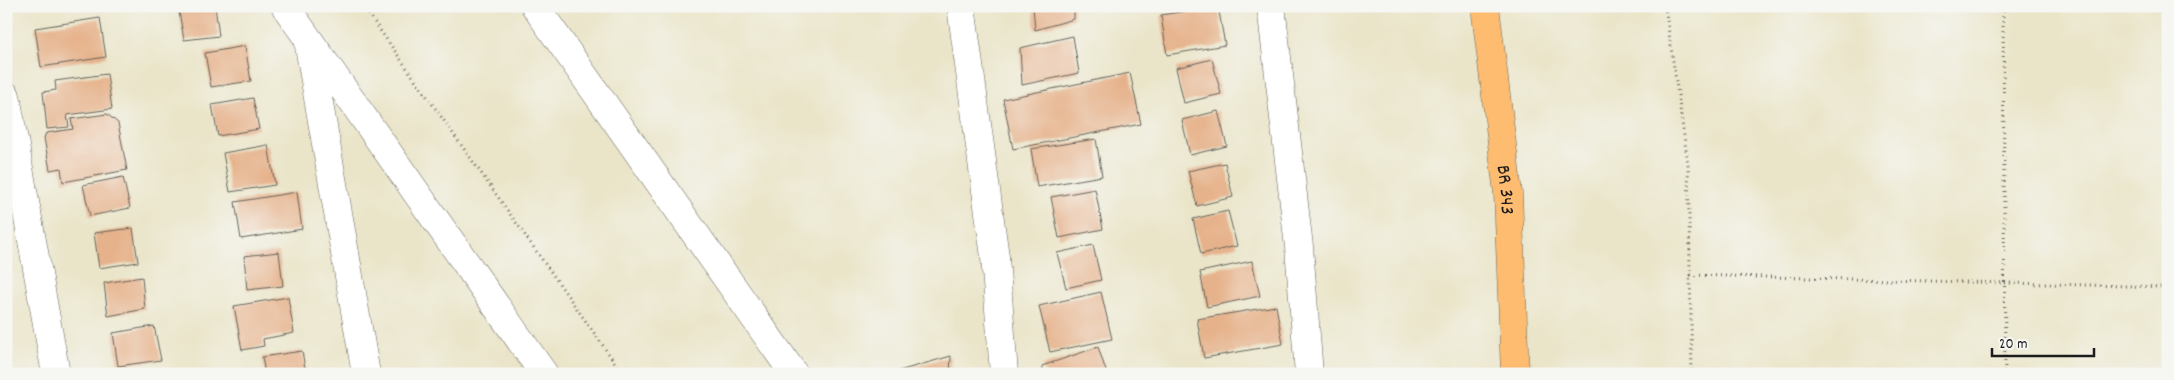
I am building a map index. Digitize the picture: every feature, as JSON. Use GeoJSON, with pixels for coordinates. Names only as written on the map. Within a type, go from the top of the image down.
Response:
{"type":"FeatureCollection","features":[{"type":"Feature","properties":{"kind":"main road","name":"BR 343"},"geometry":{"type":"LineString","coordinates":[[1485,6],[1492,46],[1508,193],[1515,374]]}},
{"type":"Feature","properties":{"kind":"street"},"geometry":{"type":"LineString","coordinates":[[285,6],[544,374]]}},
{"type":"Feature","properties":{"kind":"street"},"geometry":{"type":"LineString","coordinates":[[535,6],[794,374]]}},
{"type":"Feature","properties":{"kind":"street"},"geometry":{"type":"LineString","coordinates":[[961,6],[995,257],[1004,374]]}},
{"type":"Feature","properties":{"kind":"street"},"geometry":{"type":"LineString","coordinates":[[1271,6],[1298,237],[1309,374]]}},
{"type":"Feature","properties":{"kind":"street"},"geometry":{"type":"LineString","coordinates":[[308,40],[366,374]]}},
{"type":"Feature","properties":{"kind":"street"},"geometry":{"type":"LineString","coordinates":[[6,96],[56,374]]}},
{"type":"Feature","properties":{"kind":"path"},"geometry":{"type":"LineString","coordinates":[[363,6],[623,374]]}},
{"type":"Feature","properties":{"kind":"path"},"geometry":{"type":"LineString","coordinates":[[1666,6],[1688,163],[1692,374]]}},
{"type":"Feature","properties":{"kind":"path"},"geometry":{"type":"LineString","coordinates":[[2003,6],[2005,374]]}},
{"type":"Feature","properties":{"kind":"path"},"geometry":{"type":"LineString","coordinates":[[1690,275],[2168,287]]}},
{"type":"Feature","properties":{"kind":"building"},"geometry":{"type":"Polygon","coordinates":[[[178,6],[215,6],[219,36],[184,40],[178,6]]]}},
{"type":"Feature","properties":{"kind":"building"},"geometry":{"type":"Polygon","coordinates":[[[1033,6],[1074,6],[1074,19],[1035,30],[1033,6]]]}},
{"type":"Feature","properties":{"kind":"building"},"geometry":{"type":"Polygon","coordinates":[[[1218,6],[1225,45],[1167,55],[1161,15],[1218,6]]]}},
{"type":"Feature","properties":{"kind":"building"},"geometry":{"type":"Polygon","coordinates":[[[100,18],[106,57],[41,67],[35,28],[100,18]]]}},
{"type":"Feature","properties":{"kind":"building"},"geometry":{"type":"Polygon","coordinates":[[[1073,36],[1079,73],[1022,85],[1020,48],[1073,36]]]}},
{"type":"Feature","properties":{"kind":"building"},"geometry":{"type":"Polygon","coordinates":[[[245,46],[251,81],[211,87],[205,53],[245,46]]]}},
{"type":"Feature","properties":{"kind":"building"},"geometry":{"type":"Polygon","coordinates":[[[1212,59],[1221,94],[1184,103],[1176,68],[1212,59]]]}},
{"type":"Feature","properties":{"kind":"building"},"geometry":{"type":"Polygon","coordinates":[[[1130,73],[1141,124],[1013,149],[1003,99],[1130,73]]]}},
{"type":"Feature","properties":{"kind":"building"},"geometry":{"type":"Polygon","coordinates":[[[107,74],[112,109],[67,115],[69,127],[47,129],[43,92],[56,90],[55,81],[107,74]]]}},
{"type":"Feature","properties":{"kind":"building"},"geometry":{"type":"Polygon","coordinates":[[[253,98],[259,129],[218,136],[212,105],[253,98]]]}},
{"type":"Feature","properties":{"kind":"building"},"geometry":{"type":"Polygon","coordinates":[[[1218,111],[1227,146],[1190,155],[1182,120],[1218,111]]]}},
{"type":"Feature","properties":{"kind":"building"},"geometry":{"type":"Polygon","coordinates":[[[107,114],[118,123],[127,170],[63,182],[61,168],[50,170],[44,138],[46,133],[73,129],[71,119],[107,114]]]}},
{"type":"Feature","properties":{"kind":"building"},"geometry":{"type":"Polygon","coordinates":[[[1096,139],[1102,176],[1037,187],[1031,149],[1096,139]]]}},
{"type":"Feature","properties":{"kind":"building"},"geometry":{"type":"Polygon","coordinates":[[[268,145],[275,185],[230,192],[223,153],[268,145]]]}},
{"type":"Feature","properties":{"kind":"building"},"geometry":{"type":"Polygon","coordinates":[[[1225,163],[1233,197],[1197,206],[1188,171],[1225,163]]]}},
{"type":"Feature","properties":{"kind":"building"},"geometry":{"type":"Polygon","coordinates":[[[123,177],[130,208],[90,216],[83,185],[123,177]]]}},
{"type":"Feature","properties":{"kind":"building"},"geometry":{"type":"Polygon","coordinates":[[[1095,189],[1103,229],[1059,238],[1051,197],[1095,189]]]}},
{"type":"Feature","properties":{"kind":"building"},"geometry":{"type":"Polygon","coordinates":[[[297,192],[302,229],[241,239],[235,202],[297,192]]]}},
{"type":"Feature","properties":{"kind":"building"},"geometry":{"type":"Polygon","coordinates":[[[1228,211],[1237,246],[1201,254],[1193,219],[1228,211]]]}},
{"type":"Feature","properties":{"kind":"building"},"geometry":{"type":"Polygon","coordinates":[[[133,228],[138,262],[99,268],[94,233],[133,228]]]}},
{"type":"Feature","properties":{"kind":"building"},"geometry":{"type":"Polygon","coordinates":[[[1093,245],[1101,280],[1066,288],[1057,253],[1093,245]]]}},
{"type":"Feature","properties":{"kind":"building"},"geometry":{"type":"Polygon","coordinates":[[[279,252],[283,286],[247,290],[244,256],[279,252]]]}},
{"type":"Feature","properties":{"kind":"building"},"geometry":{"type":"Polygon","coordinates":[[[1252,261],[1260,296],[1207,307],[1200,272],[1252,261]]]}},
{"type":"Feature","properties":{"kind":"building"},"geometry":{"type":"Polygon","coordinates":[[[142,277],[145,309],[108,316],[104,283],[142,277]]]}},
{"type":"Feature","properties":{"kind":"building"},"geometry":{"type":"Polygon","coordinates":[[[1101,292],[1112,339],[1050,352],[1039,306],[1101,292]]]}},
{"type":"Feature","properties":{"kind":"building"},"geometry":{"type":"Polygon","coordinates":[[[288,297],[294,333],[263,339],[264,346],[242,350],[234,306],[288,297]]]}},
{"type":"Feature","properties":{"kind":"building"},"geometry":{"type":"Polygon","coordinates":[[[1276,306],[1283,344],[1204,358],[1197,319],[1276,306]]]}},
{"type":"Feature","properties":{"kind":"building"},"geometry":{"type":"Polygon","coordinates":[[[154,326],[161,360],[118,366],[113,333],[154,326]]]}},
{"type":"Feature","properties":{"kind":"building"},"geometry":{"type":"Polygon","coordinates":[[[1098,347],[1107,374],[1045,374],[1042,366],[1098,347]]]}},
{"type":"Feature","properties":{"kind":"building"},"geometry":{"type":"Polygon","coordinates":[[[302,351],[306,374],[265,374],[262,357],[302,351]]]}},
{"type":"Feature","properties":{"kind":"building"},"geometry":{"type":"Polygon","coordinates":[[[951,356],[950,374],[892,374],[892,373],[951,356]]]}}]}
